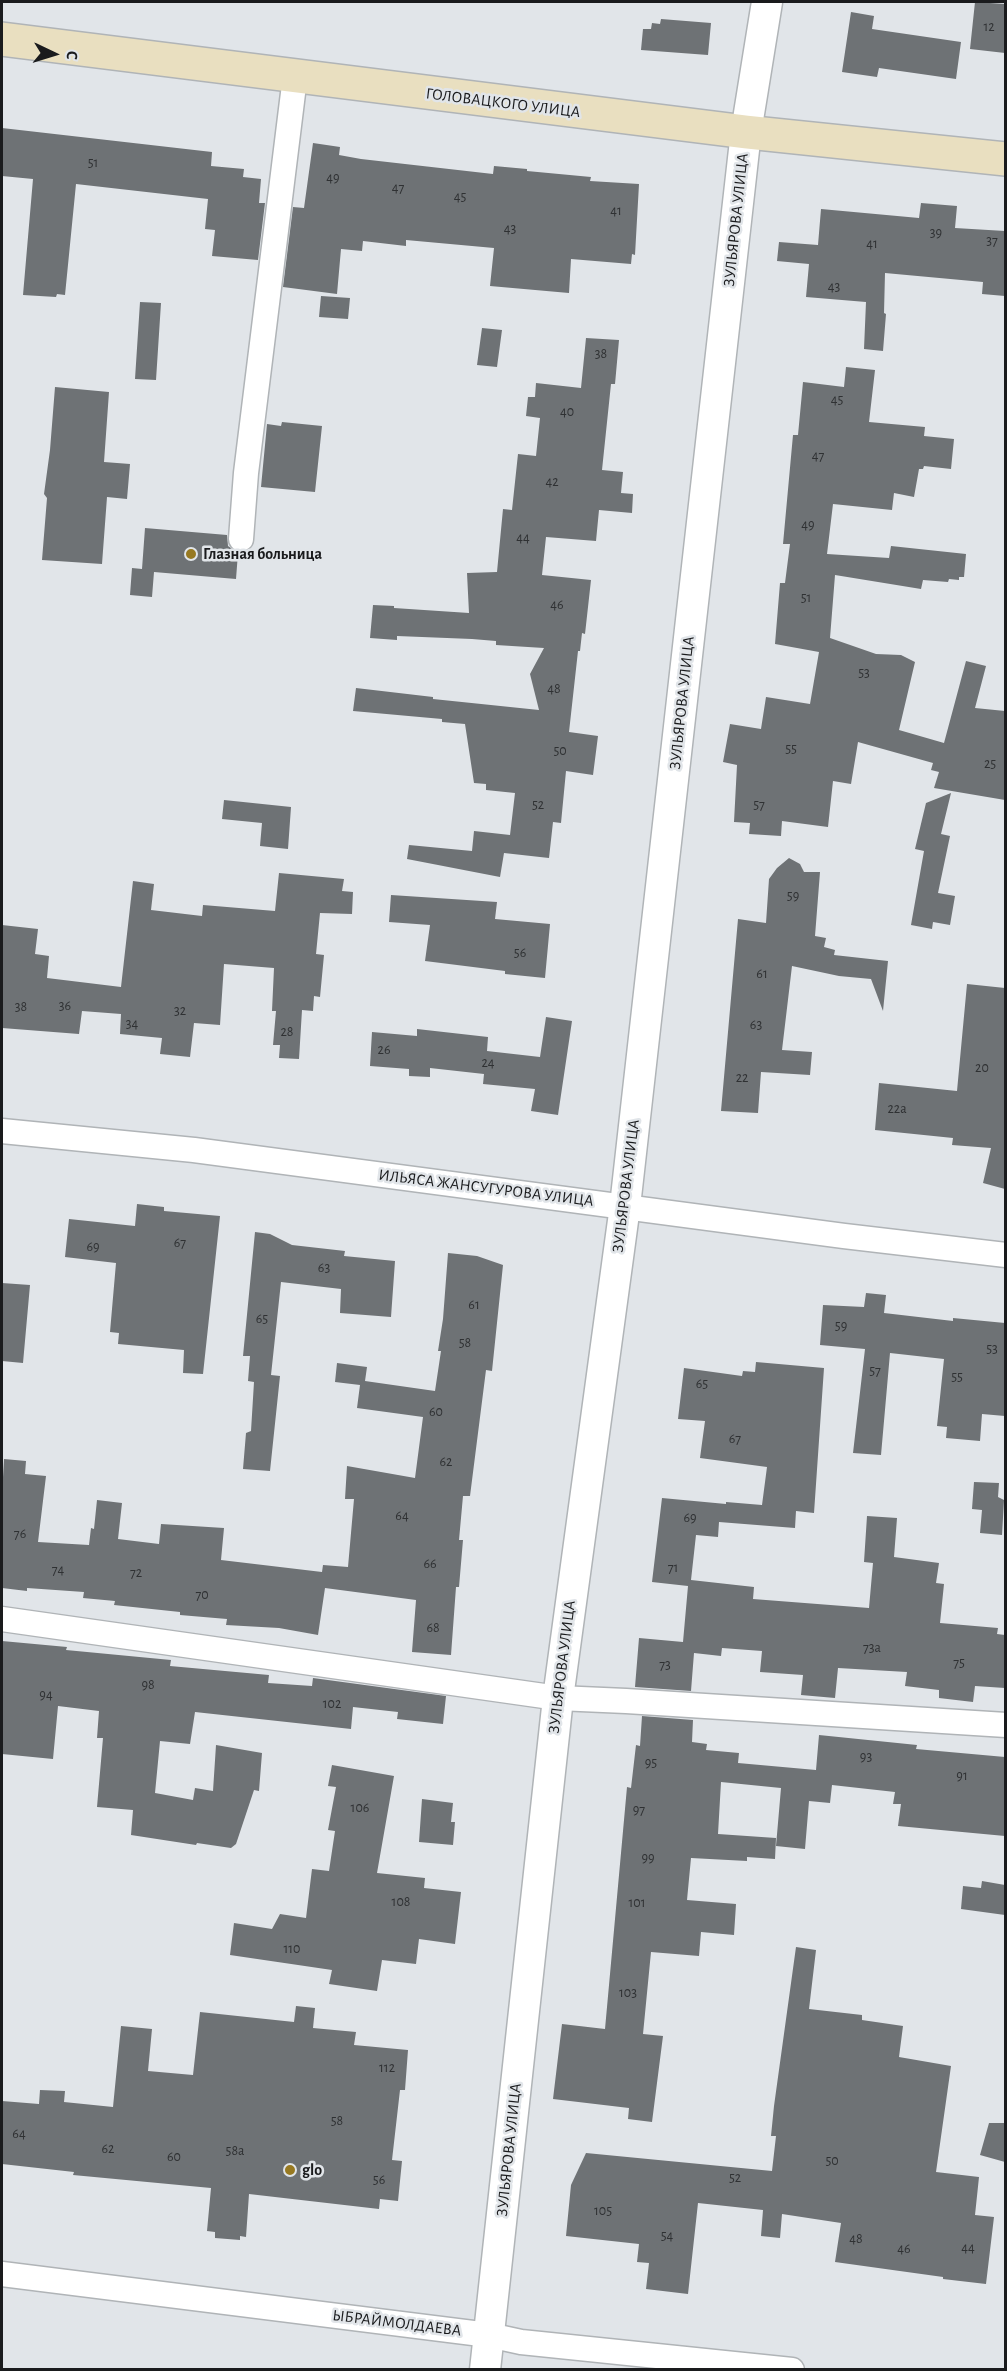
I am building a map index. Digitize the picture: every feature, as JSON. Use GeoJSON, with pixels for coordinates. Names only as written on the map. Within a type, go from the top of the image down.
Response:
{"type":"FeatureCollection","features":[{"type":"Feature","properties":{"kind":"main road","name":"ГОЛОВАЦКОГО УЛИЦА"},"geometry":{"type":"LineString","coordinates":[[2,39],[746,132],[1005,159]]}},
{"type":"Feature","properties":{"kind":"street","name":"ЗУЛЬЯРОВА УЛИЦА"},"geometry":{"type":"LineString","coordinates":[[485,2370],[558,1698],[624,1206],[746,132],[767,2]]}},
{"type":"Feature","properties":{"kind":"street"},"geometry":{"type":"LineString","coordinates":[[241,539],[246,472],[295,77]]}},
{"type":"Feature","properties":{"kind":"street","name":"ИЛЬЯСА ЖАНСУГУРОВА УЛИЦА"},"geometry":{"type":"LineString","coordinates":[[2,1131],[194,1150],[844,1236],[1005,1255]]}},
{"type":"Feature","properties":{"kind":"street"},"geometry":{"type":"LineString","coordinates":[[2,1619],[558,1698],[1005,1725]]}},
{"type":"Feature","properties":{"kind":"street","name":"ЫБРАЙМОЛДАЕВА"},"geometry":{"type":"LineString","coordinates":[[2,2274],[489,2335],[521,2342],[792,2370]]}},
{"type":"Feature","properties":{"kind":"building"},"geometry":{"type":"Polygon","coordinates":[[[975,2],[1005,4],[1005,53],[970,49],[975,2]]]}},
{"type":"Feature","properties":{"kind":"building"},"geometry":{"type":"Polygon","coordinates":[[[851,12],[874,16],[872,29],[961,42],[956,79],[879,68],[877,77],[842,72],[851,12]]]}},
{"type":"Feature","properties":{"kind":"building"},"geometry":{"type":"Polygon","coordinates":[[[661,19],[711,23],[708,55],[641,50],[643,29],[651,29],[652,23],[660,24],[661,19]]]}},
{"type":"Feature","properties":{"kind":"building"},"geometry":{"type":"Polygon","coordinates":[[[2,128],[212,152],[211,166],[244,169],[243,177],[261,179],[259,203],[265,203],[258,260],[212,256],[215,230],[205,229],[208,199],[76,184],[65,295],[57,294],[56,297],[23,295],[33,179],[2,176],[2,128]]]}},
{"type":"Feature","properties":{"kind":"building"},"geometry":{"type":"Polygon","coordinates":[[[313,143],[340,147],[339,155],[361,159],[493,174],[494,166],[591,177],[590,181],[639,184],[635,255],[632,254],[631,264],[571,259],[569,293],[490,286],[494,248],[406,240],[406,246],[363,241],[362,251],[341,249],[337,294],[283,287],[293,207],[304,208],[313,143]]]}},
{"type":"Feature","properties":{"kind":"building"},"geometry":{"type":"Polygon","coordinates":[[[921,203],[957,206],[955,228],[1005,231],[1005,296],[982,294],[983,282],[885,273],[884,313],[886,314],[883,351],[864,349],[866,302],[806,297],[809,264],[777,261],[779,242],[818,245],[821,209],[919,218],[921,203]]]}},
{"type":"Feature","properties":{"kind":"building"},"geometry":{"type":"Polygon","coordinates":[[[321,296],[350,298],[348,319],[319,317],[321,296]]]}},
{"type":"Feature","properties":{"kind":"building"},"geometry":{"type":"Polygon","coordinates":[[[140,302],[161,303],[156,380],[135,379],[140,302]]]}},
{"type":"Feature","properties":{"kind":"building"},"geometry":{"type":"Polygon","coordinates":[[[482,328],[502,330],[497,367],[477,365],[482,328]]]}},
{"type":"Feature","properties":{"kind":"building"},"geometry":{"type":"Polygon","coordinates":[[[586,338],[619,340],[615,384],[611,384],[602,470],[623,472],[621,493],[633,494],[632,513],[599,510],[596,541],[546,537],[542,575],[591,580],[585,634],[582,633],[580,651],[578,651],[569,732],[598,736],[593,775],[566,771],[561,823],[553,822],[549,858],[504,853],[500,877],[407,859],[409,845],[472,851],[474,831],[510,835],[515,793],[486,790],[486,784],[474,783],[465,724],[442,722],[442,719],[353,711],[356,688],[539,710],[530,674],[544,648],[496,645],[496,641],[472,639],[397,636],[397,640],[370,638],[373,605],[469,613],[467,573],[497,572],[503,509],[512,510],[518,454],[536,456],[540,418],[526,416],[528,397],[535,397],[536,383],[581,388],[586,338]]]}},
{"type":"Feature","properties":{"kind":"building"},"geometry":{"type":"Polygon","coordinates":[[[846,367],[875,370],[869,422],[925,427],[924,436],[954,439],[951,469],[924,466],[923,469],[919,469],[914,497],[894,493],[892,510],[833,504],[827,554],[889,558],[891,546],[966,554],[964,577],[959,577],[959,580],[949,579],[948,582],[923,580],[921,589],[835,575],[830,638],[876,654],[901,655],[915,662],[899,730],[944,743],[966,661],[986,666],[975,708],[1005,711],[1005,800],[934,788],[939,772],[931,770],[933,763],[858,742],[851,784],[833,781],[828,827],[782,821],[781,836],[749,834],[750,823],[734,822],[737,765],[723,762],[730,724],[761,729],[766,697],[810,704],[819,652],[775,644],[780,583],[785,583],[790,544],[783,544],[793,435],[798,435],[803,382],[844,387],[846,367]]]}},
{"type":"Feature","properties":{"kind":"building"},"geometry":{"type":"Polygon","coordinates":[[[55,387],[109,392],[104,462],[130,464],[127,499],[107,497],[102,564],[42,560],[47,498],[44,494],[55,387]]]}},
{"type":"Feature","properties":{"kind":"building"},"geometry":{"type":"Polygon","coordinates":[[[282,422],[322,426],[315,492],[261,487],[267,424],[281,426],[282,422]]]}},
{"type":"Feature","properties":{"kind":"building","name":"Глазная больница"},"geometry":{"type":"Polygon","coordinates":[[[145,528],[227,535],[228,546],[238,553],[236,579],[154,572],[152,597],[130,595],[132,568],[142,569],[145,528]]]}},
{"type":"Feature","properties":{"kind":"building"},"geometry":{"type":"Polygon","coordinates":[[[951,793],[941,834],[950,836],[938,893],[955,896],[950,925],[933,922],[932,929],[911,925],[924,851],[915,849],[926,803],[951,793]]]}},
{"type":"Feature","properties":{"kind":"building"},"geometry":{"type":"Polygon","coordinates":[[[224,800],[291,807],[288,849],[260,846],[262,823],[222,819],[224,800]]]}},
{"type":"Feature","properties":{"kind":"building"},"geometry":{"type":"Polygon","coordinates":[[[789,858],[800,864],[804,872],[820,872],[815,936],[826,938],[824,947],[835,950],[834,955],[888,961],[883,1011],[871,979],[839,976],[792,966],[782,1050],[812,1052],[810,1075],[761,1072],[758,1113],[721,1111],[738,919],[766,923],[769,879],[789,858]]]}},
{"type":"Feature","properties":{"kind":"building"},"geometry":{"type":"Polygon","coordinates":[[[279,873],[344,879],[342,891],[353,892],[352,914],[320,913],[316,954],[324,955],[320,997],[314,996],[313,1011],[302,1010],[299,1059],[279,1058],[280,1045],[273,1045],[276,1011],[272,1011],[274,968],[224,964],[220,1025],[194,1023],[190,1057],[160,1054],[162,1038],[120,1034],[121,1014],[82,1011],[79,1034],[2,1028],[2,925],[38,929],[35,954],[49,956],[47,978],[121,987],[133,881],[154,884],[151,910],[202,916],[203,905],[275,911],[279,873]]]}},
{"type":"Feature","properties":{"kind":"building"},"geometry":{"type":"Polygon","coordinates":[[[391,895],[497,902],[495,919],[550,924],[545,978],[425,961],[430,925],[389,922],[391,895]]]}},
{"type":"Feature","properties":{"kind":"building"},"geometry":{"type":"Polygon","coordinates":[[[967,984],[1005,988],[1005,1189],[983,1183],[991,1148],[952,1145],[953,1138],[875,1130],[879,1083],[957,1091],[967,984]]]}},
{"type":"Feature","properties":{"kind":"building"},"geometry":{"type":"Polygon","coordinates":[[[546,1017],[572,1021],[558,1115],[531,1111],[535,1089],[483,1084],[484,1074],[430,1068],[430,1077],[409,1076],[409,1069],[370,1066],[372,1032],[417,1036],[417,1029],[488,1037],[487,1051],[540,1057],[546,1017]]]}},
{"type":"Feature","properties":{"kind":"building"},"geometry":{"type":"Polygon","coordinates":[[[137,1204],[164,1207],[164,1211],[220,1216],[203,1374],[183,1373],[184,1350],[118,1344],[119,1333],[110,1332],[116,1263],[65,1257],[69,1219],[135,1226],[137,1204]]]}},
{"type":"Feature","properties":{"kind":"building"},"geometry":{"type":"Polygon","coordinates":[[[255,1232],[270,1234],[292,1245],[345,1251],[344,1256],[395,1261],[391,1317],[340,1313],[341,1289],[281,1282],[271,1375],[280,1376],[270,1471],[243,1469],[246,1433],[251,1431],[254,1382],[248,1381],[250,1356],[243,1356],[255,1232]]]}},
{"type":"Feature","properties":{"kind":"building"},"geometry":{"type":"Polygon","coordinates":[[[448,1253],[477,1256],[503,1265],[492,1371],[486,1370],[470,1496],[463,1496],[459,1540],[463,1540],[459,1587],[456,1587],[451,1655],[412,1652],[416,1600],[325,1588],[318,1635],[279,1628],[226,1625],[227,1619],[180,1615],[180,1612],[114,1605],[115,1601],[83,1598],[84,1592],[2,1588],[4,1459],[26,1461],[25,1474],[46,1476],[38,1542],[89,1545],[91,1528],[94,1529],[97,1500],[122,1503],[118,1539],[159,1544],[161,1524],[224,1528],[221,1560],[322,1572],[323,1565],[348,1567],[354,1499],[345,1499],[347,1466],[415,1478],[423,1417],[357,1408],[360,1385],[335,1382],[337,1363],[367,1367],[365,1381],[435,1391],[441,1351],[438,1351],[448,1253]]]}},
{"type":"Feature","properties":{"kind":"building"},"geometry":{"type":"Polygon","coordinates":[[[2,1283],[30,1285],[23,1363],[2,1361],[2,1283]]]}},
{"type":"Feature","properties":{"kind":"building"},"geometry":{"type":"Polygon","coordinates":[[[866,1293],[886,1295],[884,1313],[953,1321],[953,1318],[1005,1323],[1005,1416],[982,1414],[980,1441],[946,1438],[947,1427],[937,1426],[944,1359],[890,1353],[881,1455],[853,1453],[865,1349],[820,1345],[823,1305],[864,1307],[866,1293]]]}},
{"type":"Feature","properties":{"kind":"building"},"geometry":{"type":"Polygon","coordinates":[[[756,1362],[824,1368],[814,1513],[796,1511],[795,1528],[719,1522],[718,1537],[696,1535],[691,1580],[754,1587],[753,1599],[869,1608],[873,1563],[864,1562],[867,1516],[897,1518],[894,1557],[939,1563],[936,1583],[944,1584],[940,1623],[998,1628],[997,1634],[1005,1635],[1005,1688],[975,1686],[973,1702],[939,1698],[939,1690],[905,1686],[907,1672],[838,1668],[835,1698],[801,1695],[803,1675],[760,1672],[762,1651],[722,1648],[721,1656],[694,1653],[691,1691],[635,1687],[639,1638],[683,1642],[688,1586],[652,1582],[662,1498],[762,1505],[767,1467],[700,1458],[705,1421],[678,1419],[684,1368],[742,1376],[743,1371],[755,1372],[756,1362]]]}},
{"type":"Feature","properties":{"kind":"building"},"geometry":{"type":"Polygon","coordinates":[[[974,1482],[999,1483],[998,1497],[1004,1500],[1002,1535],[980,1533],[982,1510],[972,1509],[974,1482]]]}},
{"type":"Feature","properties":{"kind":"building"},"geometry":{"type":"Polygon","coordinates":[[[2,1641],[171,1660],[170,1666],[269,1675],[268,1683],[312,1686],[313,1678],[446,1696],[443,1724],[397,1719],[398,1712],[353,1707],[351,1729],[195,1712],[190,1744],[160,1741],[155,1793],[193,1800],[195,1788],[213,1791],[216,1745],[262,1753],[259,1791],[254,1790],[236,1844],[231,1848],[197,1843],[196,1845],[131,1835],[133,1810],[97,1807],[103,1738],[97,1738],[99,1711],[58,1706],[53,1759],[2,1754],[2,1641]]]}},
{"type":"Feature","properties":{"kind":"building"},"geometry":{"type":"Polygon","coordinates":[[[642,1716],[693,1720],[692,1742],[707,1744],[706,1750],[739,1753],[738,1763],[816,1770],[819,1735],[917,1745],[916,1749],[1005,1757],[1005,1836],[898,1826],[901,1804],[893,1804],[895,1792],[832,1785],[830,1803],[809,1801],[805,1849],[776,1846],[781,1788],[721,1782],[718,1834],[776,1838],[775,1859],[747,1857],[747,1861],[691,1858],[687,1900],[736,1904],[734,1935],[701,1932],[699,1956],[651,1952],[643,2034],[663,2036],[652,2122],[628,2119],[629,2108],[553,2099],[562,2024],[605,2029],[627,1787],[631,1788],[636,1745],[640,1746],[642,1716]]]}},
{"type":"Feature","properties":{"kind":"building"},"geometry":{"type":"Polygon","coordinates":[[[332,1765],[394,1776],[377,1873],[425,1878],[424,1888],[461,1892],[455,1944],[419,1939],[416,1964],[382,1960],[377,1991],[329,1984],[332,1970],[230,1955],[234,1923],[272,1929],[280,1914],[306,1918],[312,1869],[329,1871],[335,1831],[328,1830],[336,1787],[328,1786],[332,1765]]]}},
{"type":"Feature","properties":{"kind":"building"},"geometry":{"type":"Polygon","coordinates":[[[422,1799],[453,1803],[451,1822],[455,1822],[453,1845],[419,1842],[422,1799]]]}},
{"type":"Feature","properties":{"kind":"building"},"geometry":{"type":"Polygon","coordinates":[[[982,1881],[1005,1885],[1005,1915],[961,1909],[963,1886],[981,1888],[982,1881]]]}},
{"type":"Feature","properties":{"kind":"building"},"geometry":{"type":"Polygon","coordinates":[[[796,1947],[816,1950],[809,2009],[862,2015],[862,2020],[903,2026],[899,2057],[951,2066],[936,2172],[979,2177],[975,2215],[994,2217],[986,2284],[835,2262],[841,2223],[782,2214],[780,2238],[761,2236],[763,2210],[698,2203],[688,2294],[646,2289],[649,2263],[637,2262],[639,2244],[566,2236],[571,2185],[586,2153],[772,2171],[776,2136],[771,2136],[774,2106],[796,1947]]]}},
{"type":"Feature","properties":{"kind":"building"},"geometry":{"type":"Polygon","coordinates":[[[296,2006],[315,2008],[313,2028],[356,2032],[354,2045],[408,2050],[405,2090],[400,2090],[392,2160],[402,2161],[398,2201],[380,2199],[379,2209],[249,2194],[246,2237],[240,2236],[240,2240],[215,2238],[215,2232],[207,2231],[211,2188],[73,2175],[74,2172],[2,2164],[2,2101],[39,2104],[40,2090],[65,2091],[64,2102],[113,2107],[121,2026],[152,2029],[148,2071],[193,2075],[200,2012],[294,2022],[296,2006]]]}},
{"type":"Feature","properties":{"kind":"building"},"geometry":{"type":"Polygon","coordinates":[[[989,2123],[1005,2123],[1005,2162],[980,2155],[989,2123]]]}},
{"type":"Feature","properties":{"kind":"place","name":"Глазная больница"},"geometry":{"type":"Point","coordinates":[191,554]}},
{"type":"Feature","properties":{"kind":"place","name":"glo"},"geometry":{"type":"Point","coordinates":[290,2170]}}]}
